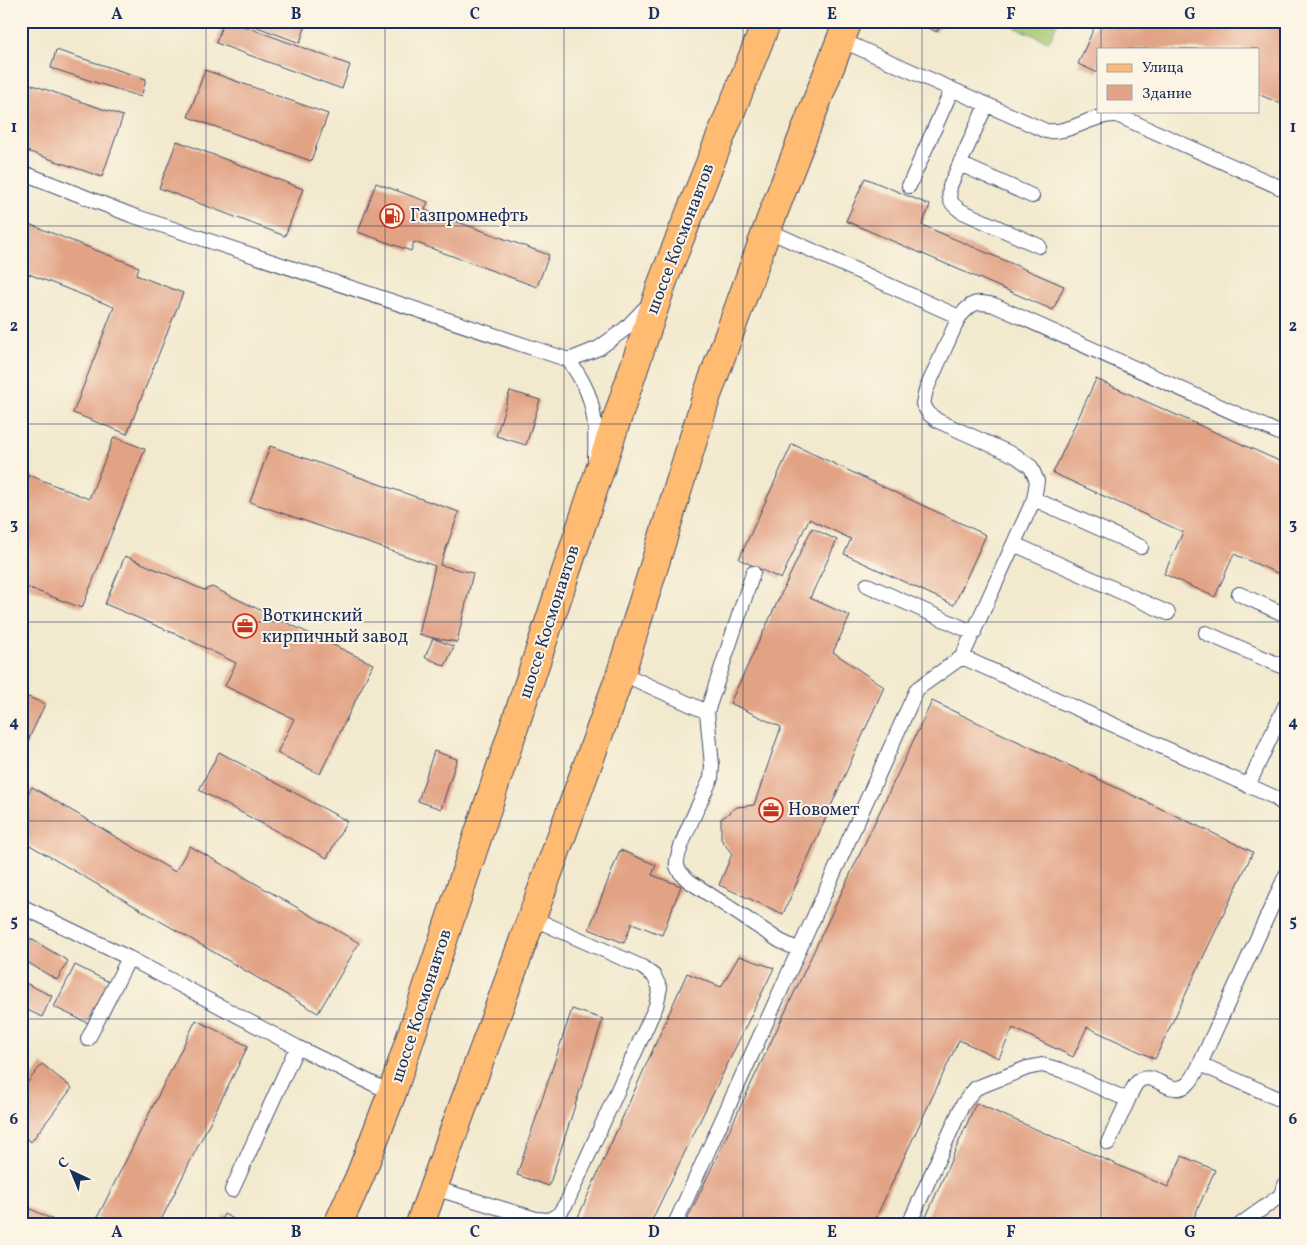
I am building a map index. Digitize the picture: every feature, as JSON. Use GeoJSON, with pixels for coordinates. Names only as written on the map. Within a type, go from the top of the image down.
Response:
{"type":"FeatureCollection","features":[{"type":"Feature","properties":{"kind":"main road","name":"шоссе Космонавтов"},"geometry":{"type":"LineString","coordinates":[[338,1224],[360,1176],[392,1094],[664,278],[767,21]]}},
{"type":"Feature","properties":{"kind":"main road"},"geometry":{"type":"LineString","coordinates":[[420,1224],[621,673],[706,398],[767,230],[845,31]]}},
{"type":"Feature","properties":{"kind":"lane"},"geometry":{"type":"LineString","coordinates":[[845,31],[952,90],[1046,131],[1056,132],[1106,114],[1117,114],[1286,190]]}},
{"type":"Feature","properties":{"kind":"lane"},"geometry":{"type":"LineString","coordinates":[[908,186],[952,90]]}},
{"type":"Feature","properties":{"kind":"lane"},"geometry":{"type":"LineString","coordinates":[[986,105],[950,186],[948,197],[962,211],[1039,246]]}},
{"type":"Feature","properties":{"kind":"lane"},"geometry":{"type":"LineString","coordinates":[[960,164],[1032,196]]}},
{"type":"Feature","properties":{"kind":"lane"},"geometry":{"type":"LineString","coordinates":[[21,172],[131,215],[569,360],[599,348],[625,330],[647,306],[664,278]]}},
{"type":"Feature","properties":{"kind":"lane"},"geometry":{"type":"LineString","coordinates":[[767,230],[959,317]]}},
{"type":"Feature","properties":{"kind":"lane"},"geometry":{"type":"LineString","coordinates":[[675,1224],[917,689],[962,657],[1034,499],[1037,481],[1031,467],[1016,456],[938,421],[929,414],[923,404],[926,390],[959,317],[970,306],[980,302],[994,305],[1286,436]]}},
{"type":"Feature","properties":{"kind":"lane"},"geometry":{"type":"LineString","coordinates":[[569,360],[584,385],[594,414],[593,492]]}},
{"type":"Feature","properties":{"kind":"lane"},"geometry":{"type":"LineString","coordinates":[[1034,499],[1140,547]]}},
{"type":"Feature","properties":{"kind":"lane"},"geometry":{"type":"LineString","coordinates":[[1014,544],[1168,613]]}},
{"type":"Feature","properties":{"kind":"lane"},"geometry":{"type":"LineString","coordinates":[[753,573],[707,712],[712,772],[705,793],[680,849],[677,864],[680,873],[689,881],[780,941],[799,950]]}},
{"type":"Feature","properties":{"kind":"lane"},"geometry":{"type":"LineString","coordinates":[[867,584],[974,633]]}},
{"type":"Feature","properties":{"kind":"lane"},"geometry":{"type":"LineString","coordinates":[[1239,594],[1286,615]]}},
{"type":"Feature","properties":{"kind":"lane"},"geometry":{"type":"LineString","coordinates":[[1206,633],[1286,668]]}},
{"type":"Feature","properties":{"kind":"lane"},"geometry":{"type":"LineString","coordinates":[[962,657],[1274,797],[1286,806]]}},
{"type":"Feature","properties":{"kind":"lane"},"geometry":{"type":"LineString","coordinates":[[621,673],[707,712]]}},
{"type":"Feature","properties":{"kind":"lane"},"geometry":{"type":"LineString","coordinates":[[1248,786],[1286,704]]}},
{"type":"Feature","properties":{"kind":"lane"},"geometry":{"type":"LineString","coordinates":[[1108,1143],[1139,1080],[1146,1078],[1179,1089],[1187,1086],[1194,1077],[1286,875]]}},
{"type":"Feature","properties":{"kind":"lane"},"geometry":{"type":"LineString","coordinates":[[21,906],[129,958],[297,1048],[392,1094]]}},
{"type":"Feature","properties":{"kind":"lane"},"geometry":{"type":"LineString","coordinates":[[434,1188],[536,1219],[549,1220],[559,1214],[567,1202],[656,1006],[660,988],[654,976],[642,967],[532,918]]}},
{"type":"Feature","properties":{"kind":"lane"},"geometry":{"type":"LineString","coordinates":[[88,1039],[129,958]]}},
{"type":"Feature","properties":{"kind":"lane"},"geometry":{"type":"LineString","coordinates":[[232,1190],[297,1048]]}},
{"type":"Feature","properties":{"kind":"lane"},"geometry":{"type":"LineString","coordinates":[[1200,1064],[1286,1102]]}},
{"type":"Feature","properties":{"kind":"lane"},"geometry":{"type":"LineString","coordinates":[[908,1224],[962,1106],[976,1088],[1027,1068],[1042,1065],[1061,1070],[1128,1100]]}},
{"type":"Feature","properties":{"kind":"lane"},"geometry":{"type":"LineString","coordinates":[[1241,1224],[1280,1196],[1286,1183]]}},
{"type":"Feature","properties":{"kind":"green space"},"geometry":{"type":"Polygon","coordinates":[[[1000,21],[1058,21],[1049,42],[1000,21]]]}},
{"type":"Feature","properties":{"kind":"building"},"geometry":{"type":"Polygon","coordinates":[[[224,21],[230,21],[350,65],[342,89],[216,43],[224,21]]]}},
{"type":"Feature","properties":{"kind":"building"},"geometry":{"type":"Polygon","coordinates":[[[241,21],[307,21],[300,43],[241,21]]]}},
{"type":"Feature","properties":{"kind":"building"},"geometry":{"type":"Polygon","coordinates":[[[911,21],[941,21],[937,32],[911,21]]]}},
{"type":"Feature","properties":{"kind":"building"},"geometry":{"type":"Polygon","coordinates":[[[1097,21],[1286,21],[1286,106],[1260,95],[1260,48],[1097,48],[1097,73],[1078,64],[1097,21]]]}},
{"type":"Feature","properties":{"kind":"building"},"geometry":{"type":"Polygon","coordinates":[[[56,50],[146,79],[141,97],[51,68],[56,50]]]}},
{"type":"Feature","properties":{"kind":"building"},"geometry":{"type":"Polygon","coordinates":[[[205,70],[328,114],[311,161],[188,117],[205,70]]]}},
{"type":"Feature","properties":{"kind":"building"},"geometry":{"type":"Polygon","coordinates":[[[21,81],[123,116],[102,177],[21,149],[21,81]]]}},
{"type":"Feature","properties":{"kind":"building"},"geometry":{"type":"Polygon","coordinates":[[[177,141],[303,189],[285,236],[159,188],[177,141]]]}},
{"type":"Feature","properties":{"kind":"building"},"geometry":{"type":"Polygon","coordinates":[[[865,178],[930,205],[922,225],[1064,286],[1053,310],[846,221],[865,178]]]}},
{"type":"Feature","properties":{"kind":"building"},"geometry":{"type":"Polygon","coordinates":[[[376,183],[428,202],[425,210],[549,255],[537,287],[414,242],[411,251],[358,232],[376,183]]]}},
{"type":"Feature","properties":{"kind":"building"},"geometry":{"type":"Polygon","coordinates":[[[21,221],[139,267],[136,275],[183,293],[127,434],[73,413],[114,307],[21,271],[21,221]]]}},
{"type":"Feature","properties":{"kind":"building"},"geometry":{"type":"Polygon","coordinates":[[[1096,379],[1286,464],[1286,577],[1234,554],[1215,597],[1164,574],[1183,532],[1053,473],[1096,379]]]}},
{"type":"Feature","properties":{"kind":"building"},"geometry":{"type":"Polygon","coordinates":[[[510,391],[540,400],[526,445],[496,436],[510,391]]]}},
{"type":"Feature","properties":{"kind":"building"},"geometry":{"type":"Polygon","coordinates":[[[114,437],[145,449],[82,608],[21,585],[21,493],[29,475],[89,499],[114,437]]]}},
{"type":"Feature","properties":{"kind":"building"},"geometry":{"type":"Polygon","coordinates":[[[792,444],[986,535],[954,605],[844,554],[851,539],[809,519],[781,579],[739,559],[792,444]]]}},
{"type":"Feature","properties":{"kind":"building"},"geometry":{"type":"Polygon","coordinates":[[[270,446],[459,512],[440,565],[473,573],[457,642],[419,634],[435,566],[250,502],[270,446]]]}},
{"type":"Feature","properties":{"kind":"building"},"geometry":{"type":"Polygon","coordinates":[[[812,528],[837,540],[810,598],[850,616],[833,652],[884,687],[783,914],[719,885],[732,854],[721,839],[721,819],[737,807],[754,805],[781,727],[730,703],[812,528]]]}},
{"type":"Feature","properties":{"kind":"building"},"geometry":{"type":"Polygon","coordinates":[[[125,556],[204,590],[212,587],[373,664],[320,774],[277,753],[294,719],[225,686],[236,663],[183,637],[105,604],[125,556]]]}},
{"type":"Feature","properties":{"kind":"building"},"geometry":{"type":"Polygon","coordinates":[[[433,638],[454,647],[445,666],[425,657],[433,638]]]}},
{"type":"Feature","properties":{"kind":"building"},"geometry":{"type":"Polygon","coordinates":[[[21,694],[45,704],[21,756],[21,694]]]}},
{"type":"Feature","properties":{"kind":"building"},"geometry":{"type":"Polygon","coordinates":[[[932,701],[1253,852],[1155,1059],[1087,1027],[1073,1057],[1013,1028],[999,1058],[959,1040],[873,1224],[685,1224],[932,701]]]}},
{"type":"Feature","properties":{"kind":"building"},"geometry":{"type":"Polygon","coordinates":[[[434,751],[457,759],[441,809],[418,801],[434,751]]]}},
{"type":"Feature","properties":{"kind":"building"},"geometry":{"type":"Polygon","coordinates":[[[219,752],[347,821],[327,858],[199,790],[219,752]]]}},
{"type":"Feature","properties":{"kind":"building"},"geometry":{"type":"Polygon","coordinates":[[[32,787],[175,872],[190,846],[359,943],[318,1013],[21,840],[21,805],[32,787]]]}},
{"type":"Feature","properties":{"kind":"building"},"geometry":{"type":"Polygon","coordinates":[[[620,850],[656,865],[652,875],[681,886],[662,935],[632,923],[624,943],[589,929],[620,850]]]}},
{"type":"Feature","properties":{"kind":"building"},"geometry":{"type":"Polygon","coordinates":[[[21,933],[68,961],[57,980],[27,962],[23,969],[21,968],[21,933]]]}},
{"type":"Feature","properties":{"kind":"building"},"geometry":{"type":"Polygon","coordinates":[[[739,956],[774,968],[650,1224],[575,1224],[687,973],[721,987],[739,956]]]}},
{"type":"Feature","properties":{"kind":"building"},"geometry":{"type":"Polygon","coordinates":[[[75,965],[109,982],[88,1023],[54,1007],[75,965]]]}},
{"type":"Feature","properties":{"kind":"building"},"geometry":{"type":"Polygon","coordinates":[[[21,981],[52,996],[42,1017],[21,1007],[21,981]]]}},
{"type":"Feature","properties":{"kind":"building"},"geometry":{"type":"Polygon","coordinates":[[[572,1009],[603,1019],[549,1186],[517,1175],[572,1009]]]}},
{"type":"Feature","properties":{"kind":"building"},"geometry":{"type":"Polygon","coordinates":[[[196,1020],[248,1046],[159,1224],[109,1224],[97,1218],[196,1020]]]}},
{"type":"Feature","properties":{"kind":"building"},"geometry":{"type":"Polygon","coordinates":[[[42,1064],[72,1088],[31,1142],[21,1134],[21,1091],[42,1064]]]}},
{"type":"Feature","properties":{"kind":"building"},"geometry":{"type":"Polygon","coordinates":[[[976,1103],[1168,1187],[1182,1156],[1215,1170],[1191,1224],[923,1224],[976,1103]]]}},
{"type":"Feature","properties":{"kind":"building"},"geometry":{"type":"Polygon","coordinates":[[[21,1204],[53,1220],[51,1224],[21,1224],[21,1204]]]}},
{"type":"Feature","properties":{"kind":"building"},"geometry":{"type":"Polygon","coordinates":[[[224,1214],[243,1224],[219,1224],[224,1214]]]}},
{"type":"Feature","properties":{"kind":"place","name":"Газпромнефть"},"geometry":{"type":"Point","coordinates":[392,216]}},
{"type":"Feature","properties":{"kind":"place","name":"Воткинский кирпичный завод"},"geometry":{"type":"Point","coordinates":[245,626]}},
{"type":"Feature","properties":{"kind":"place","name":"Новомет"},"geometry":{"type":"Point","coordinates":[771,810]}}]}
